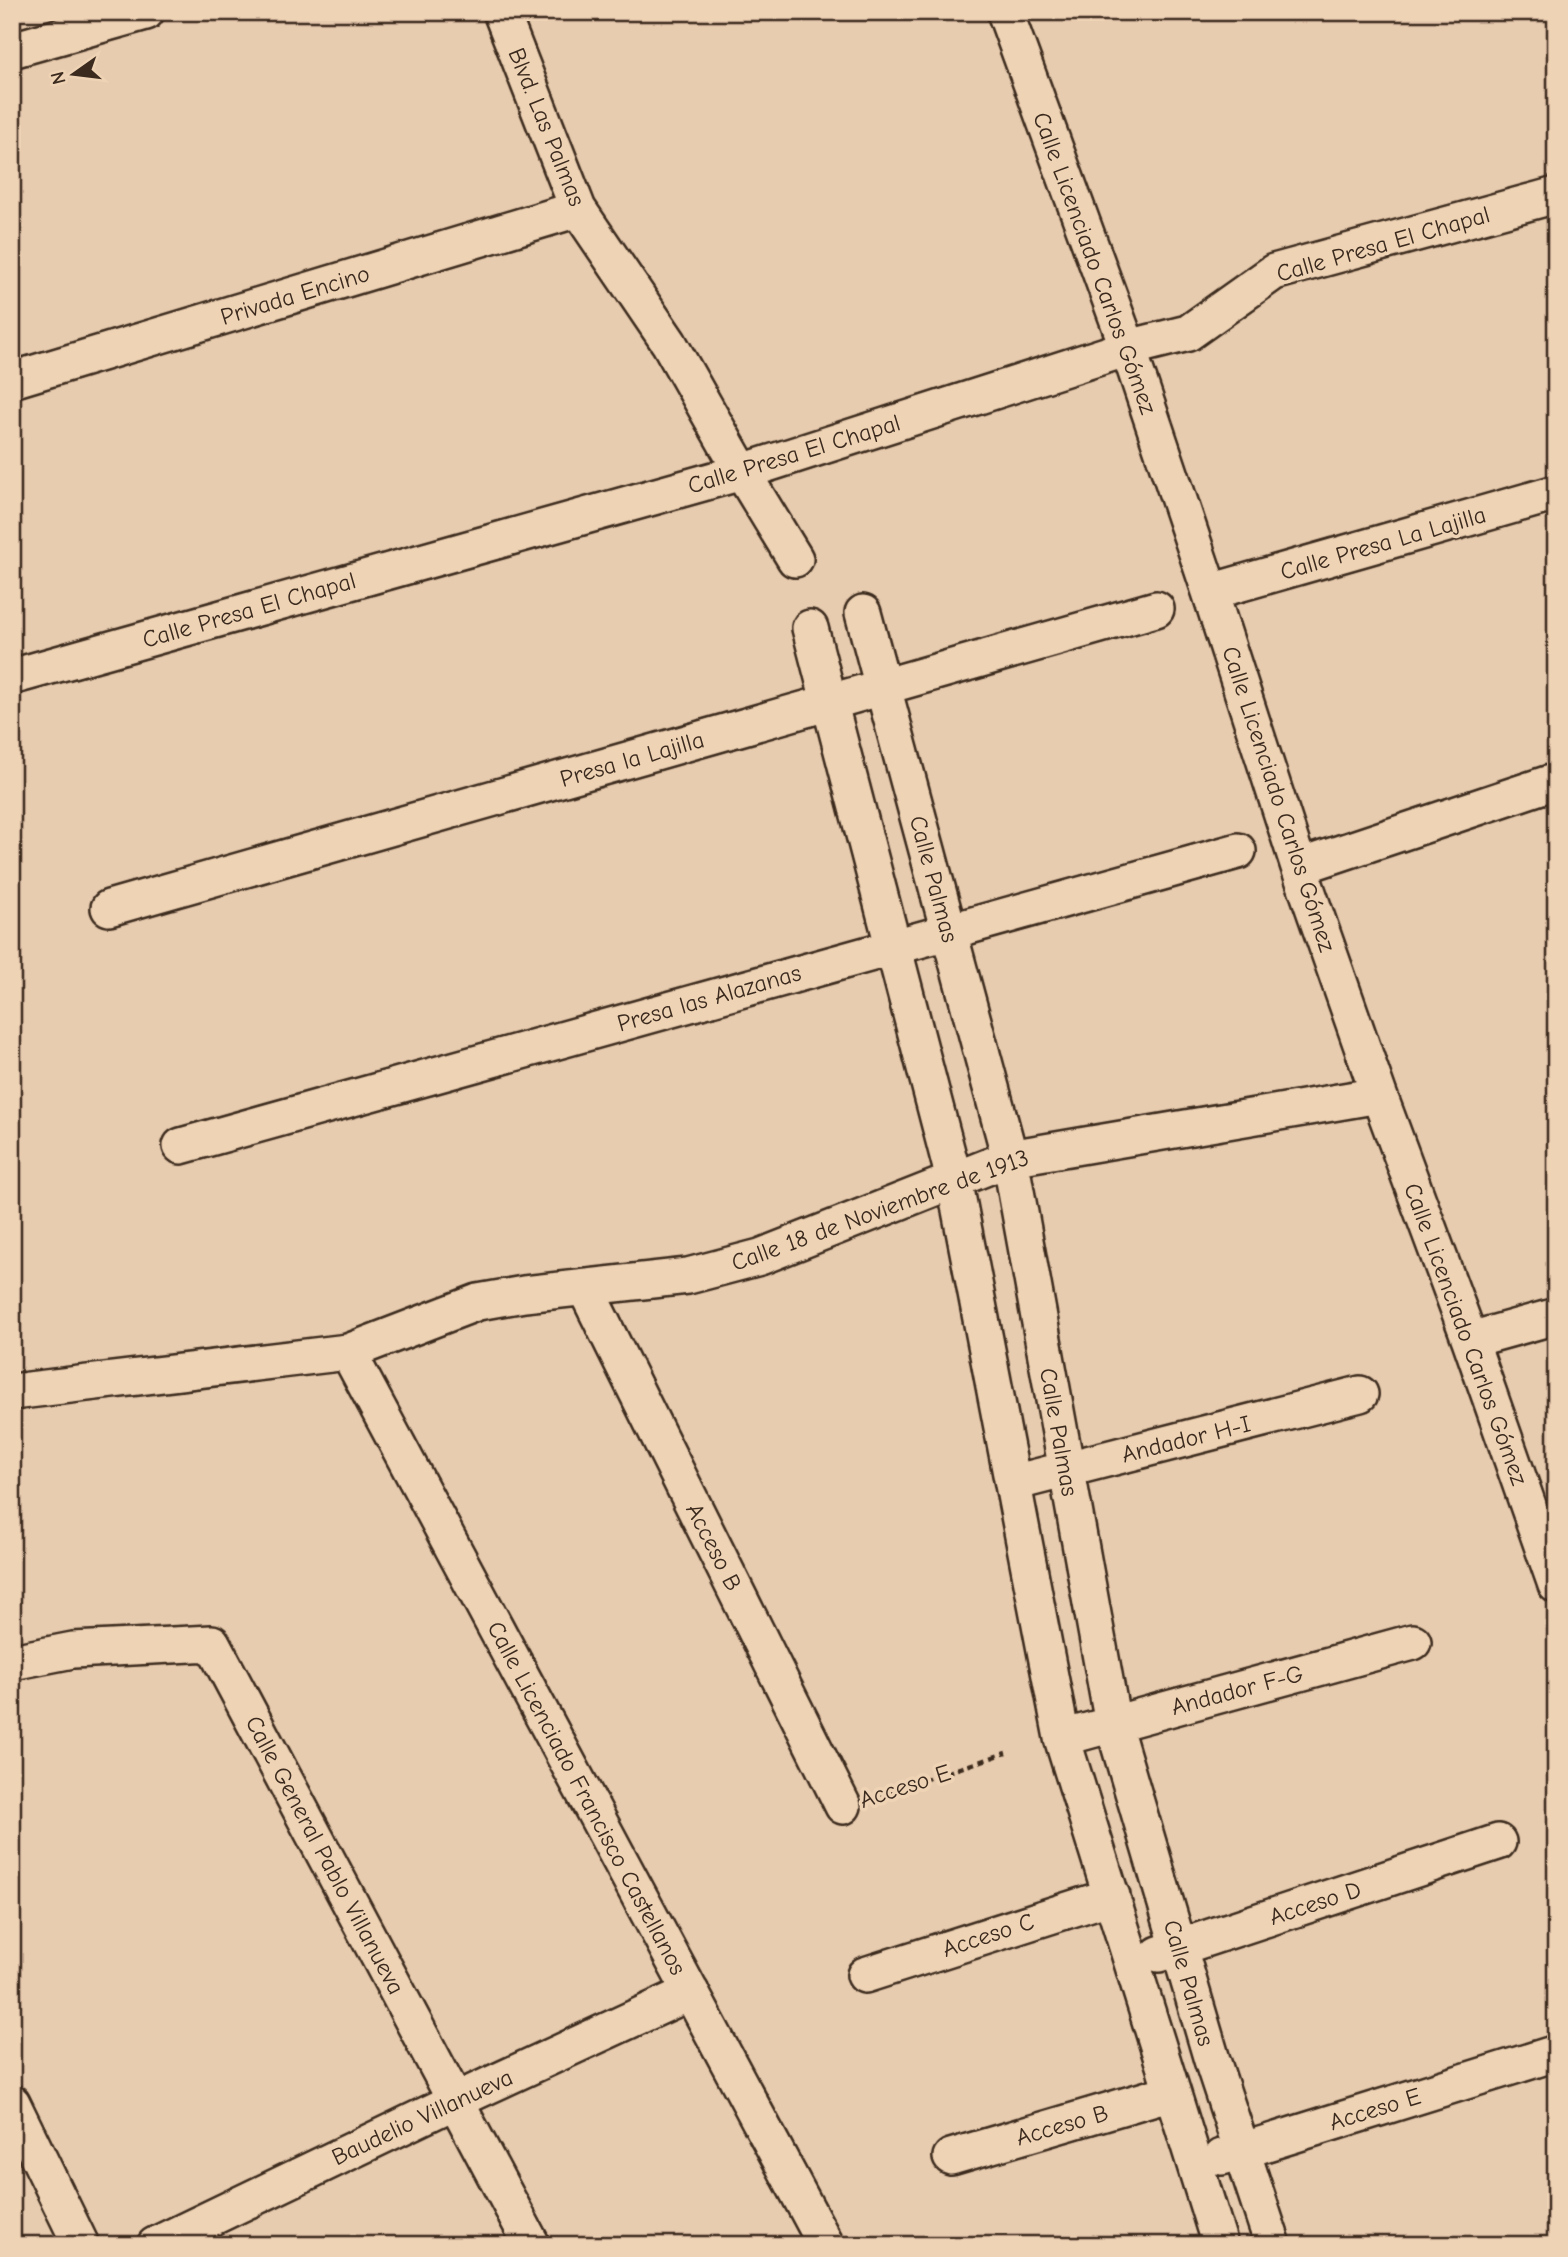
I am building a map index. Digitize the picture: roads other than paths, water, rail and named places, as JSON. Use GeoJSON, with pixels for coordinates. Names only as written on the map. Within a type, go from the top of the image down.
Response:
{"type":"FeatureCollection","features":[{"type":"Feature","properties":{"kind":"street"},"geometry":{"type":"LineString","coordinates":[[12,50],[146,12]]}},
{"type":"Feature","properties":{"kind":"street","name":"Blvd. Las Palmas"},"geometry":{"type":"LineString","coordinates":[[501,12],[578,209],[669,343],[743,472]]}},
{"type":"Feature","properties":{"kind":"street","name":"Calle Licenciado Carlos Gómez"},"geometry":{"type":"LineString","coordinates":[[1005,12],[1128,348],[1299,867],[1556,1585]]}},
{"type":"Feature","properties":{"kind":"street","name":"Calle Presa El Chapal"},"geometry":{"type":"LineString","coordinates":[[15,676],[743,472],[1128,348],[1188,333],[1274,272],[1556,195]]}},
{"type":"Feature","properties":{"kind":"street","name":"Privada Encino"},"geometry":{"type":"LineString","coordinates":[[12,380],[578,209]]}},
{"type":"Feature","properties":{"kind":"street"},"geometry":{"type":"LineString","coordinates":[[743,472],[796,559]]}},
{"type":"Feature","properties":{"kind":"street","name":"Calle Presa La Lajilla"},"geometry":{"type":"LineString","coordinates":[[1210,592],[1556,494]]}},
{"type":"Feature","properties":{"kind":"street","name":"Presa la Lajilla"},"geometry":{"type":"LineString","coordinates":[[108,908],[1156,609]]}},
{"type":"Feature","properties":{"kind":"street","name":"Calle Palmas"},"geometry":{"type":"LineString","coordinates":[[863,613],[1010,1158],[1113,1724],[1212,2060],[1273,2245]]}},
{"type":"Feature","properties":{"kind":"street","name":"Calle Palmas"},"geometry":{"type":"LineString","coordinates":[[810,628],[954,1179],[1062,1738],[1220,2245]]}},
{"type":"Feature","properties":{"kind":"street"},"geometry":{"type":"LineString","coordinates":[[1299,867],[1556,781]]}},
{"type":"Feature","properties":{"kind":"street","name":"Presa las Alazanas"},"geometry":{"type":"LineString","coordinates":[[181,1146],[1238,851]]}},
{"type":"Feature","properties":{"kind":"street","name":"Calle 18 de Noviembre de 1913"},"geometry":{"type":"LineString","coordinates":[[12,1392],[348,1352],[478,1302],[524,1294],[688,1276],[760,1257],[1010,1158],[1379,1095]]}},
{"type":"Feature","properties":{"kind":"street","name":"Acceso B"},"geometry":{"type":"LineString","coordinates":[[585,1288],[843,1806]]}},
{"type":"Feature","properties":{"kind":"street"},"geometry":{"type":"LineString","coordinates":[[1470,1340],[1556,1316]]}},
{"type":"Feature","properties":{"kind":"street","name":"Calle Licenciado Francisco Castellanos"},"geometry":{"type":"LineString","coordinates":[[348,1352],[826,2245]]}},
{"type":"Feature","properties":{"kind":"street","name":"Andador H-I"},"geometry":{"type":"LineString","coordinates":[[1013,1483],[1360,1394]]}},
{"type":"Feature","properties":{"kind":"street","name":"Andador F-G"},"geometry":{"type":"LineString","coordinates":[[1062,1738],[1413,1642]]}},
{"type":"Feature","properties":{"kind":"street","name":"Calle General Pablo Villanueva"},"geometry":{"type":"LineString","coordinates":[[12,1662],[73,1650],[212,1643],[532,2245]]}},
{"type":"Feature","properties":{"kind":"street","name":"Acceso D"},"geometry":{"type":"LineString","coordinates":[[1132,1963],[1498,1842]]}},
{"type":"Feature","properties":{"kind":"street","name":"Acceso C"},"geometry":{"type":"LineString","coordinates":[[865,1975],[1112,1896]]}},
{"type":"Feature","properties":{"kind":"street","name":"Baudelio Villanueva"},"geometry":{"type":"LineString","coordinates":[[155,2245],[455,2101],[691,1992]]}},
{"type":"Feature","properties":{"kind":"street","name":"Acceso E"},"geometry":{"type":"LineString","coordinates":[[1195,2166],[1556,2053]]}},
{"type":"Feature","properties":{"kind":"street","name":"Acceso B"},"geometry":{"type":"LineString","coordinates":[[951,2157],[1172,2092]]}},
{"type":"Feature","properties":{"kind":"street"},"geometry":{"type":"LineString","coordinates":[[12,2103],[81,2245]]}}]}
